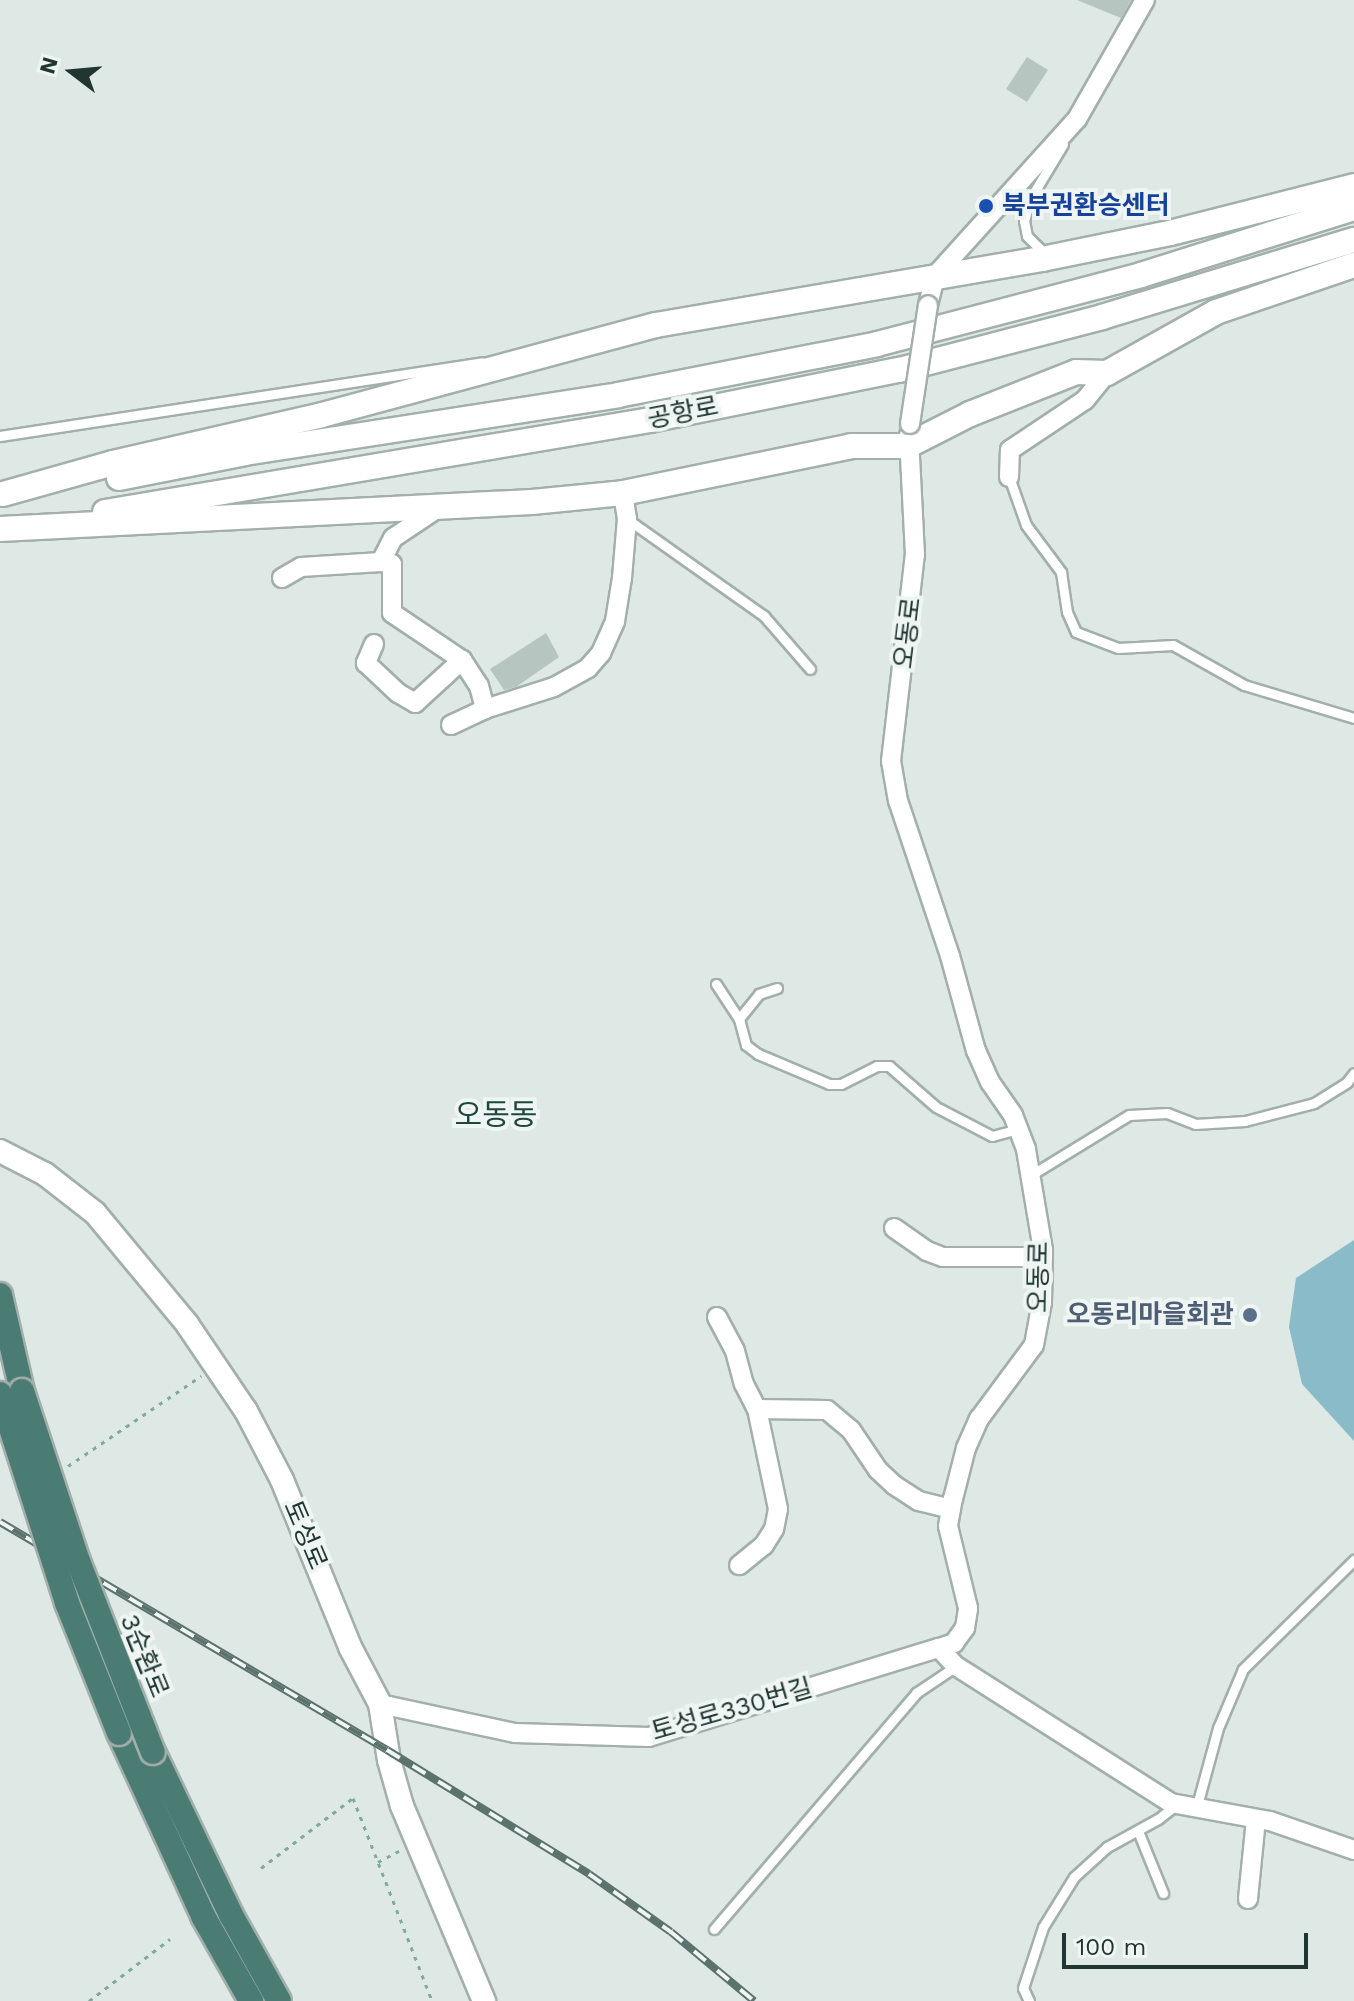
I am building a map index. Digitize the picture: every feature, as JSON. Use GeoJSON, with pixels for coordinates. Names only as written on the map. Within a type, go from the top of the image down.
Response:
{"type":"FeatureCollection","features":[{"type":"Feature","properties":{"kind":"highway"},"geometry":{"type":"LineString","coordinates":[[0,1295],[11,1392]]}},
{"type":"Feature","properties":{"kind":"highway","name":"3순환로"},"geometry":{"type":"LineString","coordinates":[[0,1313],[11,1392],[67,1603],[119,1733],[203,1916],[251,2001]]}},
{"type":"Feature","properties":{"kind":"highway","name":"3순환로"},"geometry":{"type":"LineString","coordinates":[[11,1392],[153,1752],[231,1915],[279,2001]]}},
{"type":"Feature","properties":{"kind":"main road"},"geometry":{"type":"LineString","coordinates":[[1,494],[113,463],[322,415],[524,358],[656,325],[1170,233],[1354,186]]}},
{"type":"Feature","properties":{"kind":"main road","name":"공항로"},"geometry":{"type":"LineString","coordinates":[[1,494],[618,395],[877,344],[1141,275],[1354,208]]}},
{"type":"Feature","properties":{"kind":"main road","name":"공항로"},"geometry":{"type":"LineString","coordinates":[[0,529],[650,420],[899,370],[1102,317],[1354,240]]}},
{"type":"Feature","properties":{"kind":"main road"},"geometry":{"type":"LineString","coordinates":[[0,529],[115,526],[623,493],[909,435],[1076,372],[1107,373],[1216,312],[1354,265]]}},
{"type":"Feature","properties":{"kind":"street"},"geometry":{"type":"LineString","coordinates":[[935,276],[1077,119],[1145,0]]}},
{"type":"Feature","properties":{"kind":"street","name":"오동로"},"geometry":{"type":"LineString","coordinates":[[935,276],[909,435],[915,555],[891,761],[898,801],[958,981],[976,1051],[1019,1129],[1031,1175],[1043,1257],[1042,1302],[1034,1345],[979,1419],[966,1448],[948,1526],[968,1608],[965,1628],[954,1643],[939,1648]]}},
{"type":"Feature","properties":{"kind":"street"},"geometry":{"type":"LineString","coordinates":[[1009,477],[1010,450],[1085,400],[1107,373]]}},
{"type":"Feature","properties":{"kind":"street"},"geometry":{"type":"LineString","coordinates":[[451,725],[485,709],[554,687],[588,668],[601,653],[615,621],[627,519],[623,493]]}},
{"type":"Feature","properties":{"kind":"street"},"geometry":{"type":"LineString","coordinates":[[381,562],[393,538],[442,505]]}},
{"type":"Feature","properties":{"kind":"street"},"geometry":{"type":"LineString","coordinates":[[282,578],[301,567],[392,564],[392,613],[462,660],[479,686],[485,709]]}},
{"type":"Feature","properties":{"kind":"street"},"geometry":{"type":"LineString","coordinates":[[374,644],[366,663],[398,693],[415,703],[462,660]]}},
{"type":"Feature","properties":{"kind":"street","name":"토성로"},"geometry":{"type":"LineString","coordinates":[[0,1151],[45,1174],[95,1213],[149,1275],[217,1365],[282,1480],[350,1647],[380,1704],[389,1760],[416,1843],[484,2001]]}},
{"type":"Feature","properties":{"kind":"street"},"geometry":{"type":"LineString","coordinates":[[894,1228],[927,1251],[943,1257],[1043,1257]]}},
{"type":"Feature","properties":{"kind":"street"},"geometry":{"type":"LineString","coordinates":[[717,1317],[735,1351],[744,1384],[757,1409],[778,1509],[774,1529],[764,1545],[739,1565]]}},
{"type":"Feature","properties":{"kind":"street"},"geometry":{"type":"LineString","coordinates":[[757,1409],[827,1410],[851,1430],[878,1470],[894,1485],[919,1501],[951,1509]]}},
{"type":"Feature","properties":{"kind":"street"},"geometry":{"type":"LineString","coordinates":[[939,1648],[956,1666],[1177,1804],[1256,1819],[1354,1850]]}},
{"type":"Feature","properties":{"kind":"street","name":"토성로330번길"},"geometry":{"type":"LineString","coordinates":[[380,1704],[515,1733],[649,1737],[939,1648]]}},
{"type":"Feature","properties":{"kind":"street"},"geometry":{"type":"LineString","coordinates":[[1248,1899],[1256,1819]]}},
{"type":"Feature","properties":{"kind":"lane"},"geometry":{"type":"LineString","coordinates":[[1048,257],[1027,236],[1024,221],[1030,199],[1077,119]]}},
{"type":"Feature","properties":{"kind":"lane"},"geometry":{"type":"LineString","coordinates":[[0,436],[460,364],[524,358]]}},
{"type":"Feature","properties":{"kind":"lane"},"geometry":{"type":"LineString","coordinates":[[1009,477],[1026,525],[1061,572],[1067,612],[1076,632],[1118,648],[1173,645],[1244,685],[1354,718]]}},
{"type":"Feature","properties":{"kind":"lane"},"geometry":{"type":"LineString","coordinates":[[627,519],[764,616],[810,669]]}},
{"type":"Feature","properties":{"kind":"lane"},"geometry":{"type":"LineString","coordinates":[[716,984],[739,1019],[746,1045],[811,1077],[841,1084],[877,1066],[889,1066],[927,1101],[992,1136],[1019,1129]]}},
{"type":"Feature","properties":{"kind":"lane"},"geometry":{"type":"LineString","coordinates":[[739,1019],[759,994],[777,988]]}},
{"type":"Feature","properties":{"kind":"lane"},"geometry":{"type":"LineString","coordinates":[[1031,1175],[1129,1115],[1167,1113],[1195,1124],[1245,1121],[1314,1103],[1347,1082],[1354,1073]]}},
{"type":"Feature","properties":{"kind":"lane"},"geometry":{"type":"LineString","coordinates":[[1196,1809],[1218,1728],[1243,1669],[1354,1560]]}},
{"type":"Feature","properties":{"kind":"lane"},"geometry":{"type":"LineString","coordinates":[[714,1929],[916,1693],[956,1666]]}},
{"type":"Feature","properties":{"kind":"lane"},"geometry":{"type":"LineString","coordinates":[[1029,2001],[1023,1995],[1023,1988],[1054,1904],[1088,1860],[1177,1804]]}},
{"type":"Feature","properties":{"kind":"lane"},"geometry":{"type":"LineString","coordinates":[[1138,1831],[1163,1893]]}},
{"type":"Feature","properties":{"kind":"path"},"geometry":{"type":"LineString","coordinates":[[67,1467],[217,1365]]}},
{"type":"Feature","properties":{"kind":"path"},"geometry":{"type":"LineString","coordinates":[[261,1868],[353,1798],[432,2001]]}},
{"type":"Feature","properties":{"kind":"path"},"geometry":{"type":"LineString","coordinates":[[378,1862],[416,1843]]}},
{"type":"Feature","properties":{"kind":"path"},"geometry":{"type":"LineString","coordinates":[[89,2001],[170,1939]]}},
{"type":"Feature","properties":{"kind":"water"},"geometry":{"type":"Polygon","coordinates":[[[1354,1240],[1354,1441],[1302,1384],[1289,1327],[1296,1278],[1354,1240]]]}},
{"type":"Feature","properties":{"kind":"building"},"geometry":{"type":"Polygon","coordinates":[[[1077,0],[1131,0],[1121,18],[1077,0]]]}},
{"type":"Feature","properties":{"kind":"building"},"geometry":{"type":"Polygon","coordinates":[[[1027,57],[1048,70],[1027,102],[1006,89],[1027,57]]]}},
{"type":"Feature","properties":{"kind":"building"},"geometry":{"type":"Polygon","coordinates":[[[546,633],[559,657],[516,687],[504,690],[490,669],[546,633]]]}},
{"type":"Feature","properties":{"kind":"railway"},"geometry":{"type":"LineString","coordinates":[[0,1522],[387,1750],[589,1874],[671,1932],[754,2001]]}},
{"type":"Feature","properties":{"kind":"place","name":"북부권환승센터"},"geometry":{"type":"Point","coordinates":[986,206]}},
{"type":"Feature","properties":{"kind":"place","name":"오동리마을회관"},"geometry":{"type":"Point","coordinates":[1250,1315]}},
{"type":"Feature","properties":{"kind":"district","name":"오동동"},"geometry":{"type":"Point","coordinates":[496,1115]}}]}
